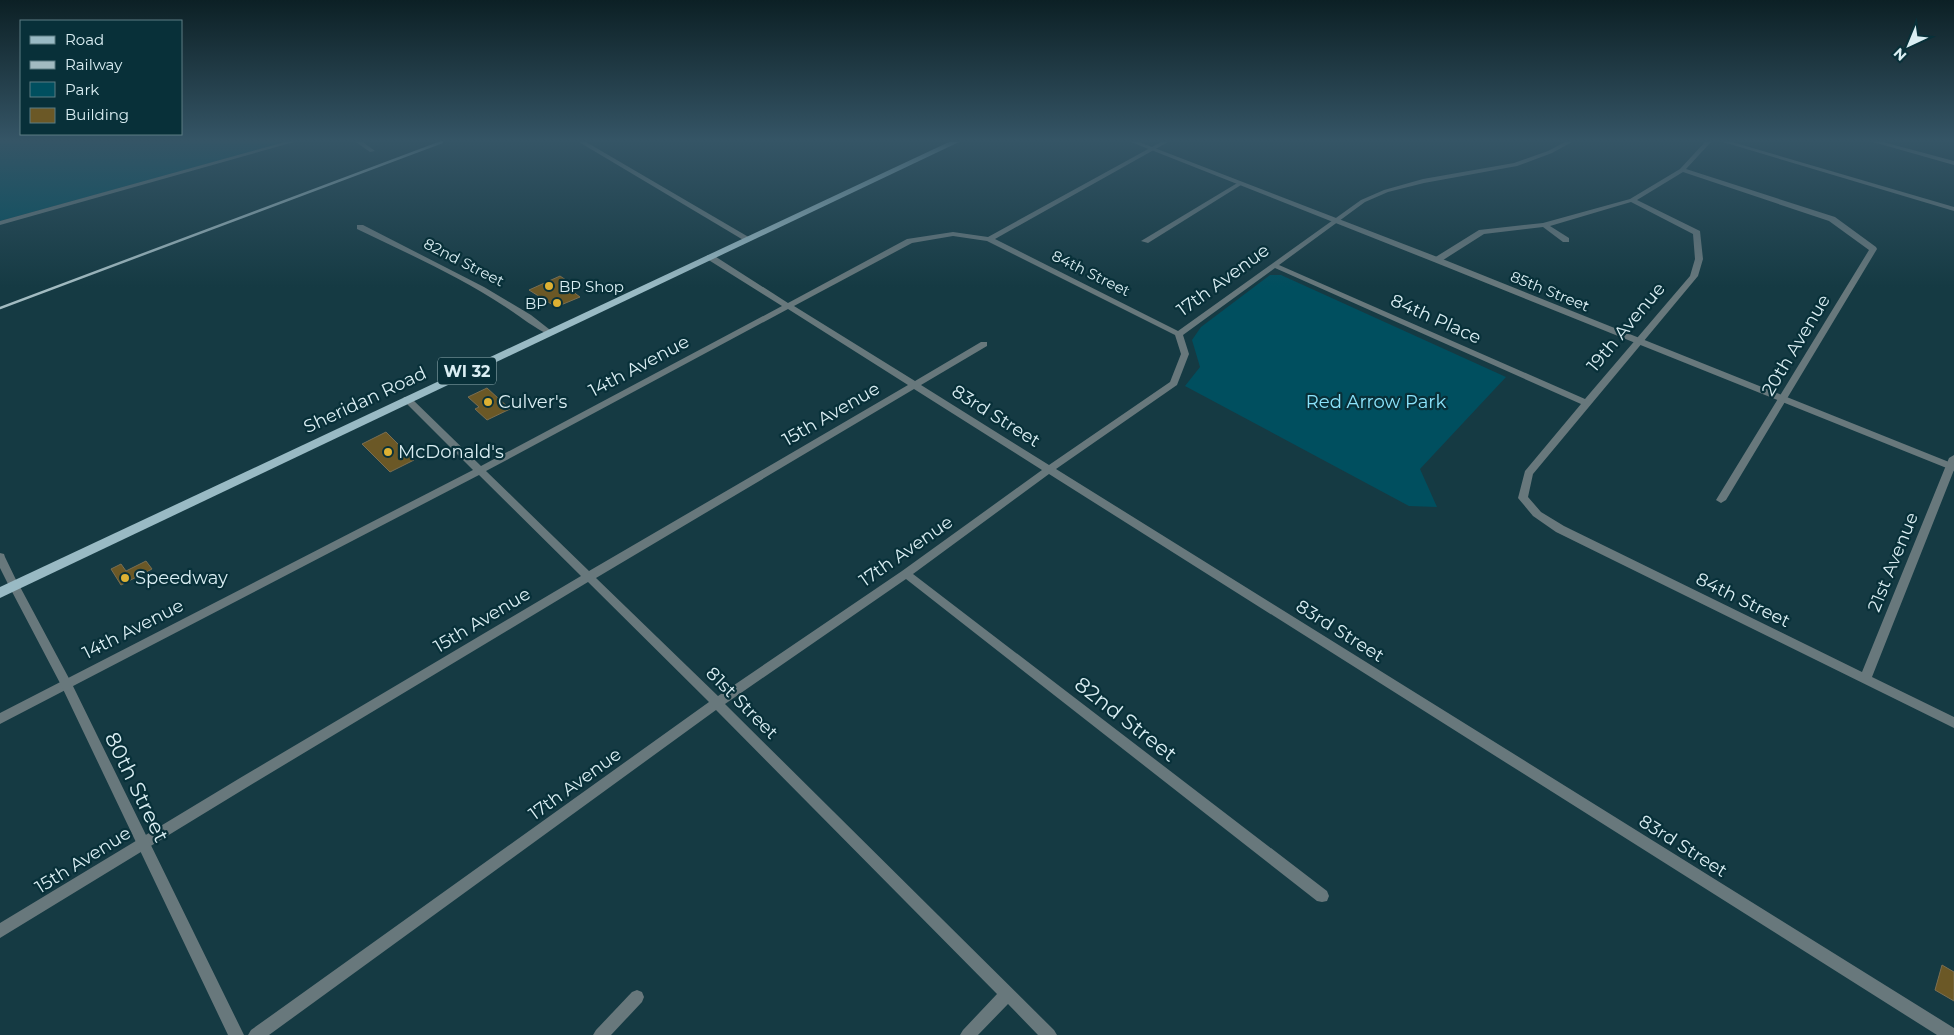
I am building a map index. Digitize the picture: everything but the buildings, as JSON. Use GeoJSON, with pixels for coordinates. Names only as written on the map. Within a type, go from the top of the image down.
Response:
{"type":"FeatureCollection","features":[{"type":"Feature","properties":{"kind":"main road","name":"Sheridan Road"},"geometry":{"type":"LineString","coordinates":[[0,593],[850,190]]}},
{"type":"Feature","properties":{"kind":"street"},"geometry":{"type":"LineString","coordinates":[[0,223],[117,190]]}},
{"type":"Feature","properties":{"kind":"street"},"geometry":{"type":"LineString","coordinates":[[665,190],[748,239]]}},
{"type":"Feature","properties":{"kind":"street"},"geometry":{"type":"LineString","coordinates":[[989,239],[1077,190]]}},
{"type":"Feature","properties":{"kind":"street"},"geometry":{"type":"LineString","coordinates":[[1145,241],[1229,190]]}},
{"type":"Feature","properties":{"kind":"street","name":"85th Street"},"geometry":{"type":"LineString","coordinates":[[1255,190],[1437,260],[1782,400],[1953,465]]}},
{"type":"Feature","properties":{"kind":"street","name":"17th Avenue"},"geometry":{"type":"LineString","coordinates":[[256,1035],[717,703],[906,574],[1049,470],[1174,383],[1185,354],[1179,334],[1363,201],[1389,190]]}},
{"type":"Feature","properties":{"kind":"street"},"geometry":{"type":"LineString","coordinates":[[1437,260],[1482,232],[1544,225],[1632,200],[1648,190]]}},
{"type":"Feature","properties":{"kind":"street","name":"20th Avenue"},"geometry":{"type":"LineString","coordinates":[[1721,500],[1873,249],[1832,219],[1744,190]]}},
{"type":"Feature","properties":{"kind":"street"},"geometry":{"type":"LineString","coordinates":[[1890,190],[1954,209]]}},
{"type":"Feature","properties":{"kind":"street","name":"19th Avenue"},"geometry":{"type":"LineString","coordinates":[[1523,498],[1528,474],[1694,276],[1699,259],[1697,233],[1632,200]]}},
{"type":"Feature","properties":{"kind":"street"},"geometry":{"type":"LineString","coordinates":[[1544,225],[1566,240]]}},
{"type":"Feature","properties":{"kind":"street","name":"82nd Street"},"geometry":{"type":"LineString","coordinates":[[360,228],[476,286],[519,310],[550,333]]}},
{"type":"Feature","properties":{"kind":"street","name":"14th Avenue"},"geometry":{"type":"LineString","coordinates":[[0,719],[480,470],[910,241],[953,234],[989,239]]}},
{"type":"Feature","properties":{"kind":"street","name":"84th Street"},"geometry":{"type":"LineString","coordinates":[[989,239],[1179,334]]}},
{"type":"Feature","properties":{"kind":"street","name":"83rd Street"},"geometry":{"type":"LineString","coordinates":[[710,257],[1951,1035]]}},
{"type":"Feature","properties":{"kind":"street","name":"84th Place"},"geometry":{"type":"LineString","coordinates":[[1273,265],[1586,403]]}},
{"type":"Feature","properties":{"kind":"street","name":"15th Avenue"},"geometry":{"type":"LineString","coordinates":[[0,931],[589,576],[984,344]]}},
{"type":"Feature","properties":{"kind":"street","name":"81st Street"},"geometry":{"type":"LineString","coordinates":[[407,399],[589,576],[1049,1035]]}},
{"type":"Feature","properties":{"kind":"street","name":"21st Avenue"},"geometry":{"type":"LineString","coordinates":[[1865,679],[1953,465]]}},
{"type":"Feature","properties":{"kind":"street","name":"84th Street"},"geometry":{"type":"LineString","coordinates":[[1523,498],[1537,514],[1560,529],[1954,723]]}},
{"type":"Feature","properties":{"kind":"street","name":"80th Street"},"geometry":{"type":"LineString","coordinates":[[0,557],[66,684],[236,1035]]}},
{"type":"Feature","properties":{"kind":"street","name":"82nd Street"},"geometry":{"type":"LineString","coordinates":[[906,574],[1322,896]]}},
{"type":"Feature","properties":{"kind":"street"},"geometry":{"type":"LineString","coordinates":[[968,1035],[1007,994]]}},
{"type":"Feature","properties":{"kind":"street"},"geometry":{"type":"LineString","coordinates":[[601,1035],[637,998]]}},
{"type":"Feature","properties":{"kind":"green space"},"geometry":{"type":"Polygon","coordinates":[[[0,190],[112,190],[0,221],[0,190]]]}},
{"type":"Feature","properties":{"kind":"green space","name":"Red Arrow Park"},"geometry":{"type":"Polygon","coordinates":[[[1270,275],[1281,275],[1506,377],[1420,469],[1437,507],[1409,506],[1185,386],[1200,367],[1192,340],[1201,327],[1270,275]]]}},
{"type":"Feature","properties":{"kind":"railway"},"geometry":{"type":"LineString","coordinates":[[0,308],[313,190]]}},
{"type":"Feature","properties":{"kind":"place","name":"BP Shop"},"geometry":{"type":"Point","coordinates":[549,286]}},
{"type":"Feature","properties":{"kind":"place","name":"BP"},"geometry":{"type":"Point","coordinates":[557,303]}},
{"type":"Feature","properties":{"kind":"place","name":"Culver's"},"geometry":{"type":"Point","coordinates":[488,402]}},
{"type":"Feature","properties":{"kind":"place","name":"McDonald's"},"geometry":{"type":"Point","coordinates":[388,452]}},
{"type":"Feature","properties":{"kind":"place","name":"Speedway"},"geometry":{"type":"Point","coordinates":[125,578]}}]}
